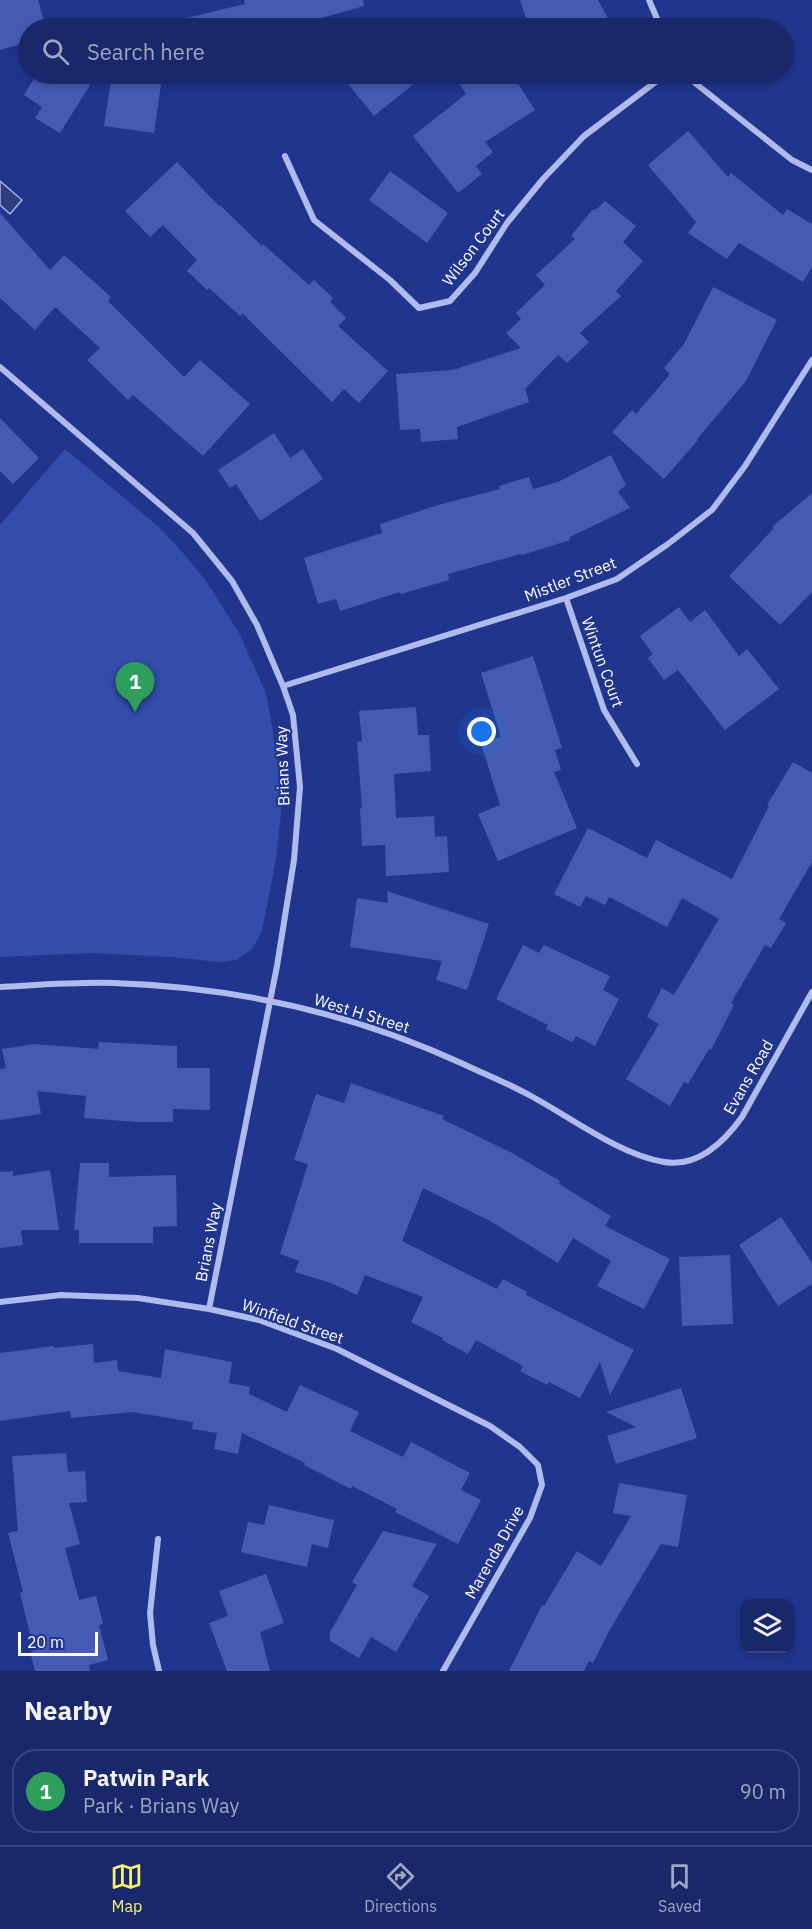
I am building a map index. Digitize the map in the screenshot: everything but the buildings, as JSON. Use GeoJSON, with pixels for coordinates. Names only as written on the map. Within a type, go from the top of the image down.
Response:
{"type":"FeatureCollection","features":[{"type":"Feature","properties":{"kind":"street"},"geometry":{"type":"LineString","coordinates":[[649,0],[656,18]]}},
{"type":"Feature","properties":{"kind":"street","name":"Wilson Court"},"geometry":{"type":"LineString","coordinates":[[285,156],[314,220],[390,280],[419,308],[450,301],[475,273],[507,223],[543,179],[584,136],[653,84]]}},
{"type":"Feature","properties":{"kind":"street"},"geometry":{"type":"LineString","coordinates":[[697,84],[792,160],[812,170]]}},
{"type":"Feature","properties":{"kind":"street","name":"Mistler Street"},"geometry":{"type":"LineString","coordinates":[[283,686],[566,598],[617,579],[712,510],[745,466],[812,360]]}},
{"type":"Feature","properties":{"kind":"street","name":"Brians Way"},"geometry":{"type":"LineString","coordinates":[[0,367],[194,533],[232,581],[257,625],[293,715],[300,787],[294,860],[209,1309]]}},
{"type":"Feature","properties":{"kind":"street","name":"Wintun Court"},"geometry":{"type":"LineString","coordinates":[[566,598],[604,710],[637,764]]}},
{"type":"Feature","properties":{"kind":"street","name":"West H Street"},"geometry":{"type":"LineString","coordinates":[[0,987],[115,983],[235,994],[269,1001],[373,1028],[432,1050],[528,1094],[644,1158],[667,1163],[691,1160]]}},
{"type":"Feature","properties":{"kind":"street","name":"Evans Road"},"geometry":{"type":"LineString","coordinates":[[691,1160],[713,1149],[729,1136],[812,992]]}},
{"type":"Feature","properties":{"kind":"street","name":"Winfield Street"},"geometry":{"type":"LineString","coordinates":[[0,1302],[61,1295],[138,1298],[209,1309],[259,1320],[337,1349],[490,1426]]}},
{"type":"Feature","properties":{"kind":"street","name":"Marenda Drive"},"geometry":{"type":"LineString","coordinates":[[443,1671],[530,1518],[542,1485],[538,1466],[520,1447],[490,1426]]}},
{"type":"Feature","properties":{"kind":"street"},"geometry":{"type":"LineString","coordinates":[[158,1539],[150,1613],[153,1645],[159,1671]]}},
{"type":"Feature","properties":{"kind":"shaded area"},"geometry":{"type":"Polygon","coordinates":[[[0,181],[22,200],[10,214],[0,205],[0,181]]]}},
{"type":"Feature","properties":{"kind":"shaded area"},"geometry":{"type":"Polygon","coordinates":[[[65,449],[159,527],[184,554],[206,581],[239,633],[266,693],[279,772],[281,813],[276,859],[262,931],[252,949],[237,960],[219,962],[91,953],[0,957],[0,525],[65,449]]]}},
{"type":"Feature","properties":{"kind":"place","name":"Patwin Park"},"geometry":{"type":"Point","coordinates":[135,712]}}]}
